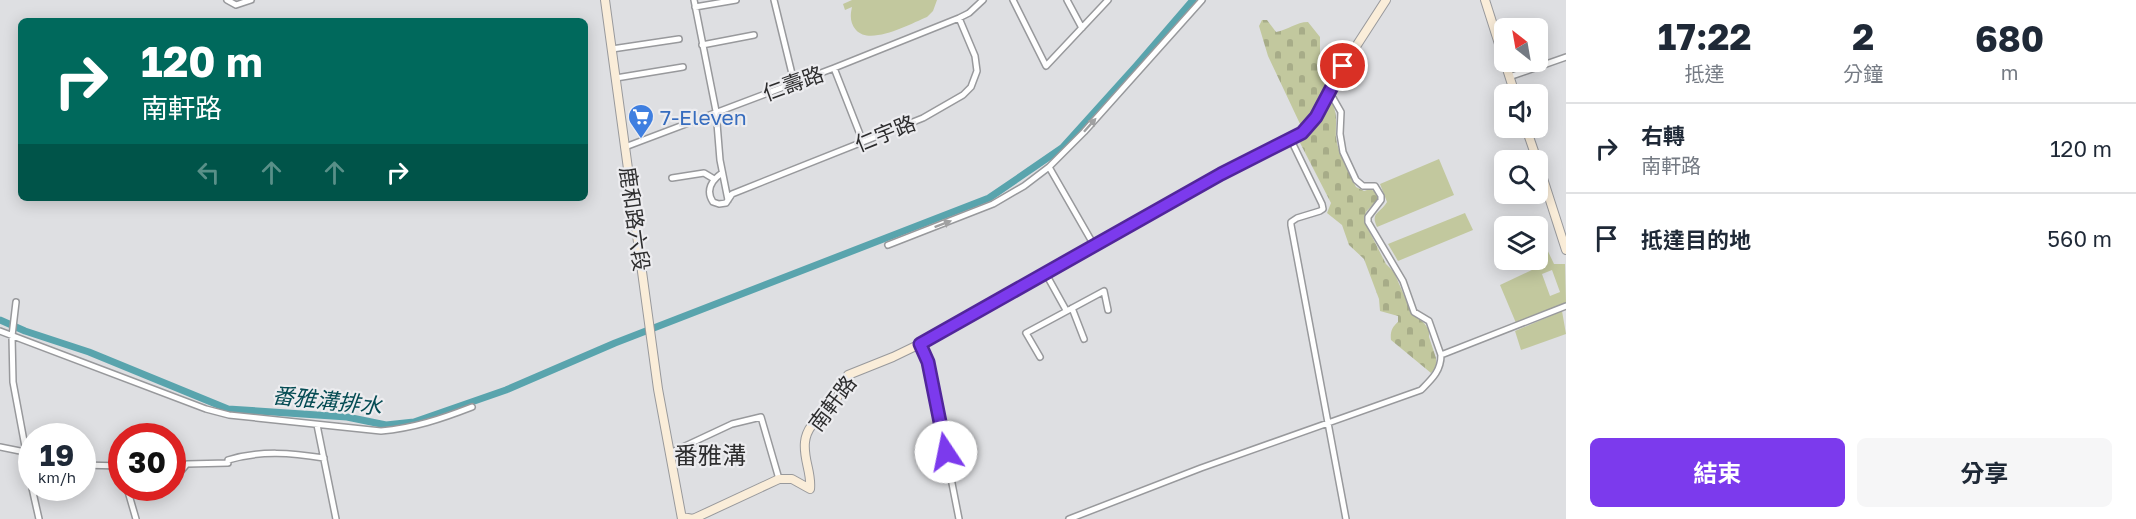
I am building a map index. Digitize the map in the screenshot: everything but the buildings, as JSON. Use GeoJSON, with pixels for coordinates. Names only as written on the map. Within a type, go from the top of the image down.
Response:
{"type":"FeatureCollection","features":[{"type":"Feature","properties":{"kind":"street"},"geometry":{"type":"LineString","coordinates":[[227,0],[236,4],[251,0]]}},
{"type":"Feature","properties":{"kind":"street","name":"鹿和路六段"},"geometry":{"type":"LineString","coordinates":[[605,0],[651,341],[682,518]]}},
{"type":"Feature","properties":{"kind":"street"},"geometry":{"type":"LineString","coordinates":[[722,173],[714,179],[709,190],[713,202],[719,204],[728,200],[722,173],[716,111],[694,3],[736,0]]}},
{"type":"Feature","properties":{"kind":"street"},"geometry":{"type":"LineString","coordinates":[[774,0],[794,82]]}},
{"type":"Feature","properties":{"kind":"street","name":"仁壽路"},"geometry":{"type":"LineString","coordinates":[[626,147],[959,18],[969,13],[983,0]]}},
{"type":"Feature","properties":{"kind":"street"},"geometry":{"type":"LineString","coordinates":[[1013,0],[1046,66],[1108,0]]}},
{"type":"Feature","properties":{"kind":"street"},"geometry":{"type":"LineString","coordinates":[[1067,0],[1082,28]]}},
{"type":"Feature","properties":{"kind":"street"},"geometry":{"type":"LineString","coordinates":[[888,245],[993,204],[1024,186],[1049,167],[1084,132],[1202,0]]}},
{"type":"Feature","properties":{"kind":"street","name":"南軒路"},"geometry":{"type":"LineString","coordinates":[[780,479],[792,479],[810,489],[812,480],[805,459],[804,441],[812,424],[834,401],[848,375],[920,344],[1221,174],[1302,133],[1312,123],[1363,34],[1386,0]]}},
{"type":"Feature","properties":{"kind":"street"},"geometry":{"type":"LineString","coordinates":[[1485,0],[1511,84]]}},
{"type":"Feature","properties":{"kind":"street","name":"仁宇路"},"geometry":{"type":"LineString","coordinates":[[728,200],[732,194],[933,113],[953,102],[971,87],[976,76],[976,64],[971,45],[959,18]]}},
{"type":"Feature","properties":{"kind":"street"},"geometry":{"type":"LineString","coordinates":[[702,45],[754,35]]}},
{"type":"Feature","properties":{"kind":"street"},"geometry":{"type":"LineString","coordinates":[[612,49],[679,39]]}},
{"type":"Feature","properties":{"kind":"street"},"geometry":{"type":"LineString","coordinates":[[1509,77],[1566,57]]}},
{"type":"Feature","properties":{"kind":"street"},"geometry":{"type":"LineString","coordinates":[[616,78],[683,67]]}},
{"type":"Feature","properties":{"kind":"street"},"geometry":{"type":"LineString","coordinates":[[834,68],[863,142]]}},
{"type":"Feature","properties":{"kind":"street"},"geometry":{"type":"LineString","coordinates":[[1069,519],[1201,468],[1421,390],[1441,366],[1441,355],[1430,321],[1414,312],[1403,281],[1368,222],[1368,217],[1381,200],[1381,196],[1375,186],[1363,186],[1356,180],[1343,152],[1340,134],[1341,112],[1328,93]]}},
{"type":"Feature","properties":{"kind":"street"},"geometry":{"type":"LineString","coordinates":[[1290,138],[1323,209],[1297,218],[1291,225],[1347,519]]}},
{"type":"Feature","properties":{"kind":"street"},"geometry":{"type":"LineString","coordinates":[[1049,167],[1095,247]]}},
{"type":"Feature","properties":{"kind":"street"},"geometry":{"type":"LineString","coordinates":[[672,178],[704,173],[714,179]]}},
{"type":"Feature","properties":{"kind":"street"},"geometry":{"type":"LineString","coordinates":[[1548,195],[1566,250]]}},
{"type":"Feature","properties":{"kind":"street"},"geometry":{"type":"LineString","coordinates":[[1046,274],[1069,309],[1084,339]]}},
{"type":"Feature","properties":{"kind":"street"},"geometry":{"type":"LineString","coordinates":[[1040,357],[1026,333],[1104,291],[1108,310]]}},
{"type":"Feature","properties":{"kind":"street"},"geometry":{"type":"LineString","coordinates":[[16,302],[12,334],[13,382],[20,423]]}},
{"type":"Feature","properties":{"kind":"street"},"geometry":{"type":"LineString","coordinates":[[1441,355],[1566,306]]}},
{"type":"Feature","properties":{"kind":"street"},"geometry":{"type":"LineString","coordinates":[[0,331],[217,413],[381,431],[433,423],[472,407]]}},
{"type":"Feature","properties":{"kind":"street"},"geometry":{"type":"LineString","coordinates":[[920,344],[928,362],[958,519]]}},
{"type":"Feature","properties":{"kind":"street"},"geometry":{"type":"LineString","coordinates":[[670,453],[732,424],[761,417],[780,479],[693,519],[682,518]]}},
{"type":"Feature","properties":{"kind":"street"},"geometry":{"type":"LineString","coordinates":[[317,425],[336,519]]}},
{"type":"Feature","properties":{"kind":"street"},"geometry":{"type":"LineString","coordinates":[[0,447],[18,451]]}},
{"type":"Feature","properties":{"kind":"street"},"geometry":{"type":"LineString","coordinates":[[186,466],[228,463],[228,459],[241,456],[283,452],[324,458]]}},
{"type":"Feature","properties":{"kind":"street"},"geometry":{"type":"LineString","coordinates":[[35,501],[39,519]]}},
{"type":"Feature","properties":{"kind":"street"},"geometry":{"type":"LineString","coordinates":[[131,501],[136,519]]}},
{"type":"Feature","properties":{"kind":"green space"},"geometry":{"type":"Polygon","coordinates":[[[852,0],[937,0],[933,11],[927,17],[890,32],[871,36],[856,30],[851,16],[852,7],[845,10],[843,4],[852,0]]]}},
{"type":"Feature","properties":{"kind":"green space"},"geometry":{"type":"Polygon","coordinates":[[[1262,20],[1267,20],[1276,32],[1308,22],[1320,37],[1320,53],[1330,80],[1312,118],[1301,126],[1268,56],[1259,26],[1262,20]]]}},
{"type":"Feature","properties":{"kind":"green space"},"geometry":{"type":"Polygon","coordinates":[[[1330,101],[1336,114],[1336,138],[1341,157],[1356,187],[1364,191],[1370,189],[1376,192],[1378,199],[1366,212],[1364,221],[1386,264],[1394,272],[1412,314],[1429,330],[1436,358],[1436,367],[1431,373],[1391,340],[1391,332],[1398,322],[1398,316],[1380,311],[1379,299],[1364,259],[1349,245],[1342,225],[1327,213],[1331,203],[1298,139],[1317,123],[1330,101]]]}},
{"type":"Feature","properties":{"kind":"green space"},"geometry":{"type":"Polygon","coordinates":[[[1439,159],[1454,195],[1377,227],[1375,216],[1387,202],[1380,184],[1439,159]]]}},
{"type":"Feature","properties":{"kind":"green space"},"geometry":{"type":"Polygon","coordinates":[[[1465,213],[1473,230],[1398,261],[1388,244],[1465,213]]]}},
{"type":"Feature","properties":{"kind":"green space"},"geometry":{"type":"Polygon","coordinates":[[[1548,251],[1554,264],[1565,264],[1566,303],[1516,323],[1500,285],[1532,270],[1548,270],[1548,251]],[[1552,270],[1542,274],[1550,296],[1560,292],[1552,270]]]}},
{"type":"Feature","properties":{"kind":"green space"},"geometry":{"type":"Polygon","coordinates":[[[1562,311],[1566,334],[1521,350],[1515,331],[1562,311]]]}},
{"type":"Feature","properties":{"kind":"waterway","name":"番雅溝排水"},"geometry":{"type":"LineString","coordinates":[[0,320],[25,331],[89,352],[228,409],[347,417],[386,425],[414,422],[506,390],[615,343],[989,198],[1062,148],[1193,0]]}},
{"type":"Feature","properties":{"kind":"place","name":"7-Eleven"},"geometry":{"type":"Point","coordinates":[641,140]}},
{"type":"Feature","properties":{"kind":"district","name":"番雅溝"},"geometry":{"type":"Point","coordinates":[710,454]}},
{"type":"Feature","properties":{"kind":"route"},"geometry":{"type":"LineString","coordinates":[[946,452],[928,362],[920,344],[1221,174],[1302,133],[1316,117],[1343,66]]}}]}
